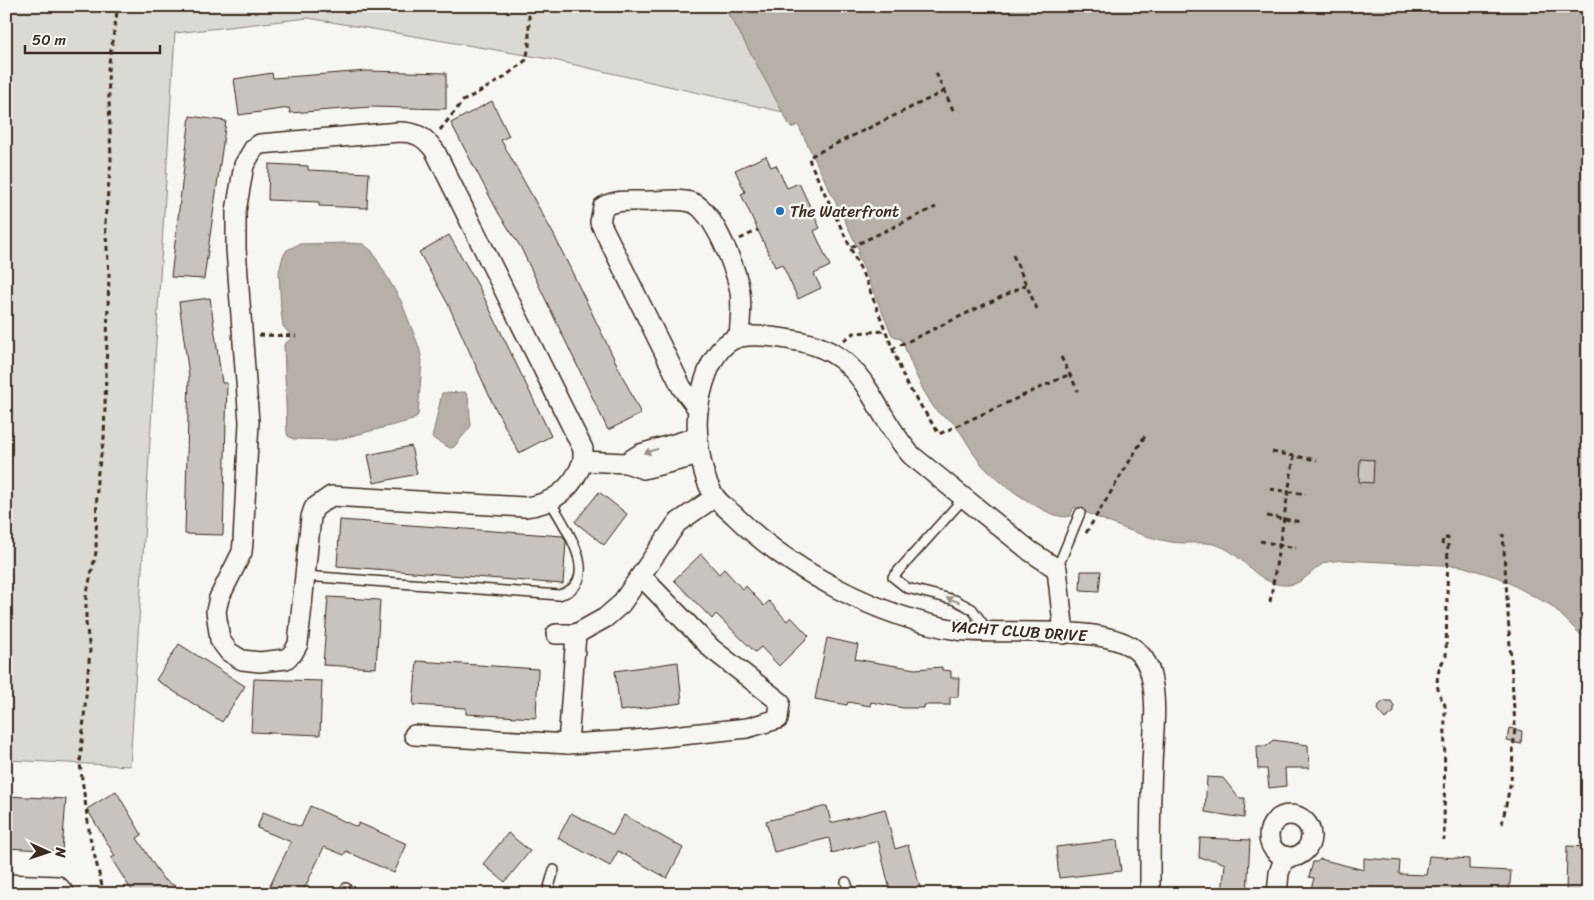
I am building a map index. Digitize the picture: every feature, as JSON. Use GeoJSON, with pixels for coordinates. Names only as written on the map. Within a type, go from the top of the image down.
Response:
{"type":"FeatureCollection","features":[{"type":"Feature","properties":{"kind":"street"},"geometry":{"type":"LineString","coordinates":[[399,132],[413,132],[429,142],[583,449],[583,461],[578,474],[560,495],[550,501],[525,506],[331,496],[318,504],[311,517],[300,632],[293,653],[286,658],[260,662],[242,660],[229,652],[220,640],[216,611],[219,598],[242,552],[243,542],[249,422],[236,249],[236,211],[244,166],[254,148],[260,144],[399,132]]}},
{"type":"Feature","properties":{"kind":"street"},"geometry":{"type":"LineString","coordinates":[[698,409],[682,388],[600,222],[603,207],[611,202],[621,200],[682,201],[694,203],[705,211],[737,278],[740,292],[740,337],[764,336],[807,342],[831,353],[859,376],[874,396],[897,437],[911,455],[963,499],[1057,569],[1064,634]]}},
{"type":"Feature","properties":{"kind":"street","name":"YACHT CLUB DRIVE"},"geometry":{"type":"LineString","coordinates":[[740,337],[728,344],[716,357],[705,381],[698,409],[699,446],[715,496],[748,529],[782,555],[818,577],[894,614],[957,630],[1064,634],[1106,638],[1124,643],[1138,652],[1147,664],[1152,678],[1155,708],[1150,822],[1150,894]]}},
{"type":"Feature","properties":{"kind":"street"},"geometry":{"type":"LineString","coordinates":[[583,461],[626,463],[643,469],[699,446]]}},
{"type":"Feature","properties":{"kind":"street"},"geometry":{"type":"LineString","coordinates":[[556,634],[576,634],[593,626],[621,604],[677,522],[715,496]]}},
{"type":"Feature","properties":{"kind":"street"},"geometry":{"type":"LineString","coordinates":[[414,735],[568,744],[635,740],[747,728],[778,719],[780,702],[712,649],[641,576]]}},
{"type":"Feature","properties":{"kind":"street"},"geometry":{"type":"LineString","coordinates":[[568,744],[576,634]]}},
{"type":"Feature","properties":{"kind":"street"},"geometry":{"type":"LineString","coordinates":[[1277,894],[1279,873],[1285,856]]}},
{"type":"Feature","properties":{"kind":"street"},"geometry":{"type":"LineString","coordinates":[[6,884],[58,886],[65,894]]}},
{"type":"Feature","properties":{"kind":"lane"},"geometry":{"type":"LineString","coordinates":[[963,499],[893,577],[907,588],[955,600],[972,609],[989,631]]}},
{"type":"Feature","properties":{"kind":"lane"},"geometry":{"type":"LineString","coordinates":[[305,576],[559,595],[567,592],[579,578],[580,560],[550,501]]}},
{"type":"Feature","properties":{"kind":"lane"},"geometry":{"type":"LineString","coordinates":[[1057,569],[1080,513]]}},
{"type":"Feature","properties":{"kind":"lane"},"geometry":{"type":"LineString","coordinates":[[547,894],[554,870]]}},
{"type":"Feature","properties":{"kind":"lane"},"geometry":{"type":"LineString","coordinates":[[846,882],[850,894]]}},
{"type":"Feature","properties":{"kind":"path"},"geometry":{"type":"LineString","coordinates":[[104,894],[90,837],[80,764],[90,650],[86,623],[86,598],[96,552],[97,478],[104,438],[109,274],[105,222],[111,161],[108,69],[118,6]]}},
{"type":"Feature","properties":{"kind":"path"},"geometry":{"type":"LineString","coordinates":[[429,142],[463,101],[502,79],[526,60],[529,46],[529,6]]}},
{"type":"Feature","properties":{"kind":"path"},"geometry":{"type":"LineString","coordinates":[[936,73],[954,112]]}},
{"type":"Feature","properties":{"kind":"path"},"geometry":{"type":"LineString","coordinates":[[945,91],[811,156],[810,162],[851,247],[906,383],[935,432],[939,434],[1070,374]]}},
{"type":"Feature","properties":{"kind":"path"},"geometry":{"type":"LineString","coordinates":[[851,247],[936,207]]}},
{"type":"Feature","properties":{"kind":"path"},"geometry":{"type":"LineString","coordinates":[[1013,255],[1037,309]]}},
{"type":"Feature","properties":{"kind":"path"},"geometry":{"type":"LineString","coordinates":[[892,349],[1026,285]]}},
{"type":"Feature","properties":{"kind":"path"},"geometry":{"type":"LineString","coordinates":[[831,353],[854,333],[885,331]]}},
{"type":"Feature","properties":{"kind":"path"},"geometry":{"type":"LineString","coordinates":[[266,335],[296,336]]}},
{"type":"Feature","properties":{"kind":"path"},"geometry":{"type":"LineString","coordinates":[[1061,358],[1078,391]]}},
{"type":"Feature","properties":{"kind":"path"},"geometry":{"type":"LineString","coordinates":[[1097,518],[1146,434]]}},
{"type":"Feature","properties":{"kind":"path"},"geometry":{"type":"LineString","coordinates":[[1272,452],[1317,460]]}},
{"type":"Feature","properties":{"kind":"path"},"geometry":{"type":"LineString","coordinates":[[1270,602],[1294,457]]}},
{"type":"Feature","properties":{"kind":"path"},"geometry":{"type":"LineString","coordinates":[[1270,489],[1306,494]]}},
{"type":"Feature","properties":{"kind":"path"},"geometry":{"type":"LineString","coordinates":[[1268,516],[1301,522]]}},
{"type":"Feature","properties":{"kind":"path"},"geometry":{"type":"LineString","coordinates":[[1502,824],[1511,781],[1515,726],[1503,534]]}},
{"type":"Feature","properties":{"kind":"path"},"geometry":{"type":"LineString","coordinates":[[1442,545],[1442,538],[1448,538],[1446,656],[1437,669],[1437,693],[1445,705],[1444,840]]}},
{"type":"Feature","properties":{"kind":"path"},"geometry":{"type":"LineString","coordinates":[[1260,542],[1296,548]]}},
{"type":"Feature","properties":{"kind":"shaded area"},"geometry":{"type":"Polygon","coordinates":[[[6,6],[723,6],[783,112],[549,59],[308,18],[175,33],[130,766],[6,760],[6,6]]]}},
{"type":"Feature","properties":{"kind":"shaded area"},"geometry":{"type":"Polygon","coordinates":[[[723,6],[1588,6],[1588,642],[1552,606],[1500,578],[1461,566],[1331,561],[1324,563],[1299,582],[1289,585],[1279,584],[1269,582],[1261,577],[1232,553],[1218,545],[1178,543],[1146,536],[1122,528],[1074,507],[1070,516],[1062,517],[1051,514],[999,481],[983,466],[953,423],[937,412],[925,393],[902,340],[892,335],[857,253],[860,252],[798,125],[791,128],[737,28],[723,6]]]}},
{"type":"Feature","properties":{"kind":"shaded area"},"geometry":{"type":"Polygon","coordinates":[[[299,244],[363,244],[372,251],[401,301],[419,347],[422,361],[418,415],[413,420],[336,440],[293,439],[287,433],[284,344],[290,340],[291,336],[283,326],[281,311],[279,272],[283,256],[287,250],[299,244]]]}},
{"type":"Feature","properties":{"kind":"shaded area"},"geometry":{"type":"Polygon","coordinates":[[[465,392],[468,396],[471,426],[454,447],[450,448],[432,438],[442,393],[465,392]]]}},
{"type":"Feature","properties":{"kind":"building"},"geometry":{"type":"Polygon","coordinates":[[[367,71],[446,73],[446,109],[371,107],[290,113],[289,108],[239,115],[234,79],[272,73],[273,78],[367,71]]]}},
{"type":"Feature","properties":{"kind":"building"},"geometry":{"type":"Polygon","coordinates":[[[492,101],[509,136],[501,140],[554,235],[641,414],[608,430],[520,246],[499,214],[451,123],[492,101]]]}},
{"type":"Feature","properties":{"kind":"building"},"geometry":{"type":"Polygon","coordinates":[[[190,116],[226,121],[204,279],[171,277],[190,116]]]}},
{"type":"Feature","properties":{"kind":"building","name":"The Waterfront"},"geometry":{"type":"Polygon","coordinates":[[[766,156],[771,167],[776,165],[787,188],[799,183],[820,228],[814,231],[830,266],[814,274],[821,288],[798,299],[782,264],[775,267],[741,194],[745,192],[735,170],[766,156]]]}},
{"type":"Feature","properties":{"kind":"building"},"geometry":{"type":"Polygon","coordinates":[[[269,164],[308,166],[308,170],[369,173],[367,208],[319,206],[319,202],[268,200],[269,164]]]}},
{"type":"Feature","properties":{"kind":"building"},"geometry":{"type":"Polygon","coordinates":[[[449,235],[480,289],[551,436],[519,453],[493,404],[448,304],[419,252],[449,235]]]}},
{"type":"Feature","properties":{"kind":"building"},"geometry":{"type":"Polygon","coordinates":[[[210,298],[222,383],[227,383],[223,535],[185,534],[189,376],[179,302],[210,298]]]}},
{"type":"Feature","properties":{"kind":"building"},"geometry":{"type":"Polygon","coordinates":[[[411,446],[417,474],[374,483],[368,455],[411,446]]]}},
{"type":"Feature","properties":{"kind":"building"},"geometry":{"type":"Polygon","coordinates":[[[1360,459],[1374,460],[1373,483],[1359,482],[1360,459]]]}},
{"type":"Feature","properties":{"kind":"building"},"geometry":{"type":"Polygon","coordinates":[[[599,492],[627,514],[604,545],[575,522],[599,492]]]}},
{"type":"Feature","properties":{"kind":"building"},"geometry":{"type":"Polygon","coordinates":[[[340,520],[563,536],[566,541],[563,584],[337,566],[340,520]]]}},
{"type":"Feature","properties":{"kind":"building"},"geometry":{"type":"Polygon","coordinates":[[[701,554],[719,574],[724,569],[743,590],[746,586],[764,606],[769,601],[787,621],[791,617],[809,636],[779,666],[761,647],[755,652],[716,614],[712,619],[674,580],[701,554]]]}},
{"type":"Feature","properties":{"kind":"building"},"geometry":{"type":"Polygon","coordinates":[[[1081,571],[1101,571],[1099,591],[1080,590],[1081,571]]]}},
{"type":"Feature","properties":{"kind":"building"},"geometry":{"type":"Polygon","coordinates":[[[328,597],[380,600],[376,668],[323,665],[328,597]]]}},
{"type":"Feature","properties":{"kind":"building"},"geometry":{"type":"Polygon","coordinates":[[[827,638],[858,645],[855,659],[915,669],[942,667],[942,670],[951,671],[951,678],[959,678],[958,697],[950,697],[950,705],[924,705],[924,708],[903,708],[871,702],[870,706],[848,702],[847,705],[815,699],[827,638]]]}},
{"type":"Feature","properties":{"kind":"building"},"geometry":{"type":"Polygon","coordinates":[[[179,644],[245,686],[222,722],[156,680],[179,644]]]}},
{"type":"Feature","properties":{"kind":"building"},"geometry":{"type":"Polygon","coordinates":[[[417,661],[538,669],[536,718],[466,714],[466,708],[413,705],[417,661]]]}},
{"type":"Feature","properties":{"kind":"building"},"geometry":{"type":"Polygon","coordinates":[[[678,662],[682,703],[620,711],[615,671],[678,662]]]}},
{"type":"Feature","properties":{"kind":"building"},"geometry":{"type":"Polygon","coordinates":[[[254,679],[322,681],[320,735],[251,732],[254,679]]]}},
{"type":"Feature","properties":{"kind":"building"},"geometry":{"type":"Polygon","coordinates":[[[1384,701],[1391,701],[1394,706],[1394,712],[1385,719],[1378,711],[1379,705],[1384,701]]]}},
{"type":"Feature","properties":{"kind":"building"},"geometry":{"type":"Polygon","coordinates":[[[1509,728],[1522,731],[1521,744],[1507,741],[1509,728]]]}},
{"type":"Feature","properties":{"kind":"building"},"geometry":{"type":"Polygon","coordinates":[[[1273,740],[1308,745],[1309,768],[1285,768],[1286,786],[1269,788],[1267,769],[1258,769],[1257,746],[1267,746],[1273,740]]]}},
{"type":"Feature","properties":{"kind":"building"},"geometry":{"type":"Polygon","coordinates":[[[1207,777],[1223,778],[1239,798],[1245,798],[1244,818],[1205,812],[1207,777]]]}},
{"type":"Feature","properties":{"kind":"building"},"geometry":{"type":"Polygon","coordinates":[[[116,791],[142,835],[137,838],[163,879],[189,894],[134,894],[111,858],[115,856],[87,809],[116,791]]]}},
{"type":"Feature","properties":{"kind":"building"},"geometry":{"type":"Polygon","coordinates":[[[6,796],[66,799],[62,851],[6,848],[6,796]]]}},
{"type":"Feature","properties":{"kind":"building"},"geometry":{"type":"Polygon","coordinates":[[[310,806],[357,827],[359,823],[407,844],[394,873],[346,851],[344,855],[324,847],[302,894],[266,894],[291,842],[257,828],[263,812],[301,827],[310,806]]]}},
{"type":"Feature","properties":{"kind":"building"},"geometry":{"type":"Polygon","coordinates":[[[827,806],[831,823],[885,809],[895,849],[908,845],[922,894],[891,894],[878,841],[832,853],[829,838],[774,852],[766,821],[827,806]]]}},
{"type":"Feature","properties":{"kind":"building"},"geometry":{"type":"Polygon","coordinates":[[[571,813],[613,835],[624,815],[683,848],[667,878],[618,851],[610,866],[558,838],[571,813]]]}},
{"type":"Feature","properties":{"kind":"building"},"geometry":{"type":"Polygon","coordinates":[[[508,833],[530,851],[505,882],[483,864],[508,833]]]}},
{"type":"Feature","properties":{"kind":"building"},"geometry":{"type":"Polygon","coordinates":[[[1200,838],[1250,840],[1247,894],[1222,894],[1225,864],[1215,860],[1199,858],[1200,838]]]}},
{"type":"Feature","properties":{"kind":"building"},"geometry":{"type":"Polygon","coordinates":[[[1117,840],[1121,871],[1059,878],[1056,847],[1117,840]]]}},
{"type":"Feature","properties":{"kind":"building"},"geometry":{"type":"Polygon","coordinates":[[[1567,846],[1588,847],[1588,894],[1566,894],[1567,846]]]}},
{"type":"Feature","properties":{"kind":"building"},"geometry":{"type":"Polygon","coordinates":[[[1429,856],[1469,859],[1469,869],[1511,871],[1509,894],[1332,894],[1311,889],[1314,878],[1309,877],[1313,862],[1317,862],[1320,859],[1364,870],[1364,858],[1400,861],[1399,874],[1426,875],[1429,856]]]}},
{"type":"Feature","properties":{"kind":"place","name":"The Waterfront"},"geometry":{"type":"Point","coordinates":[780,211]}}]}
